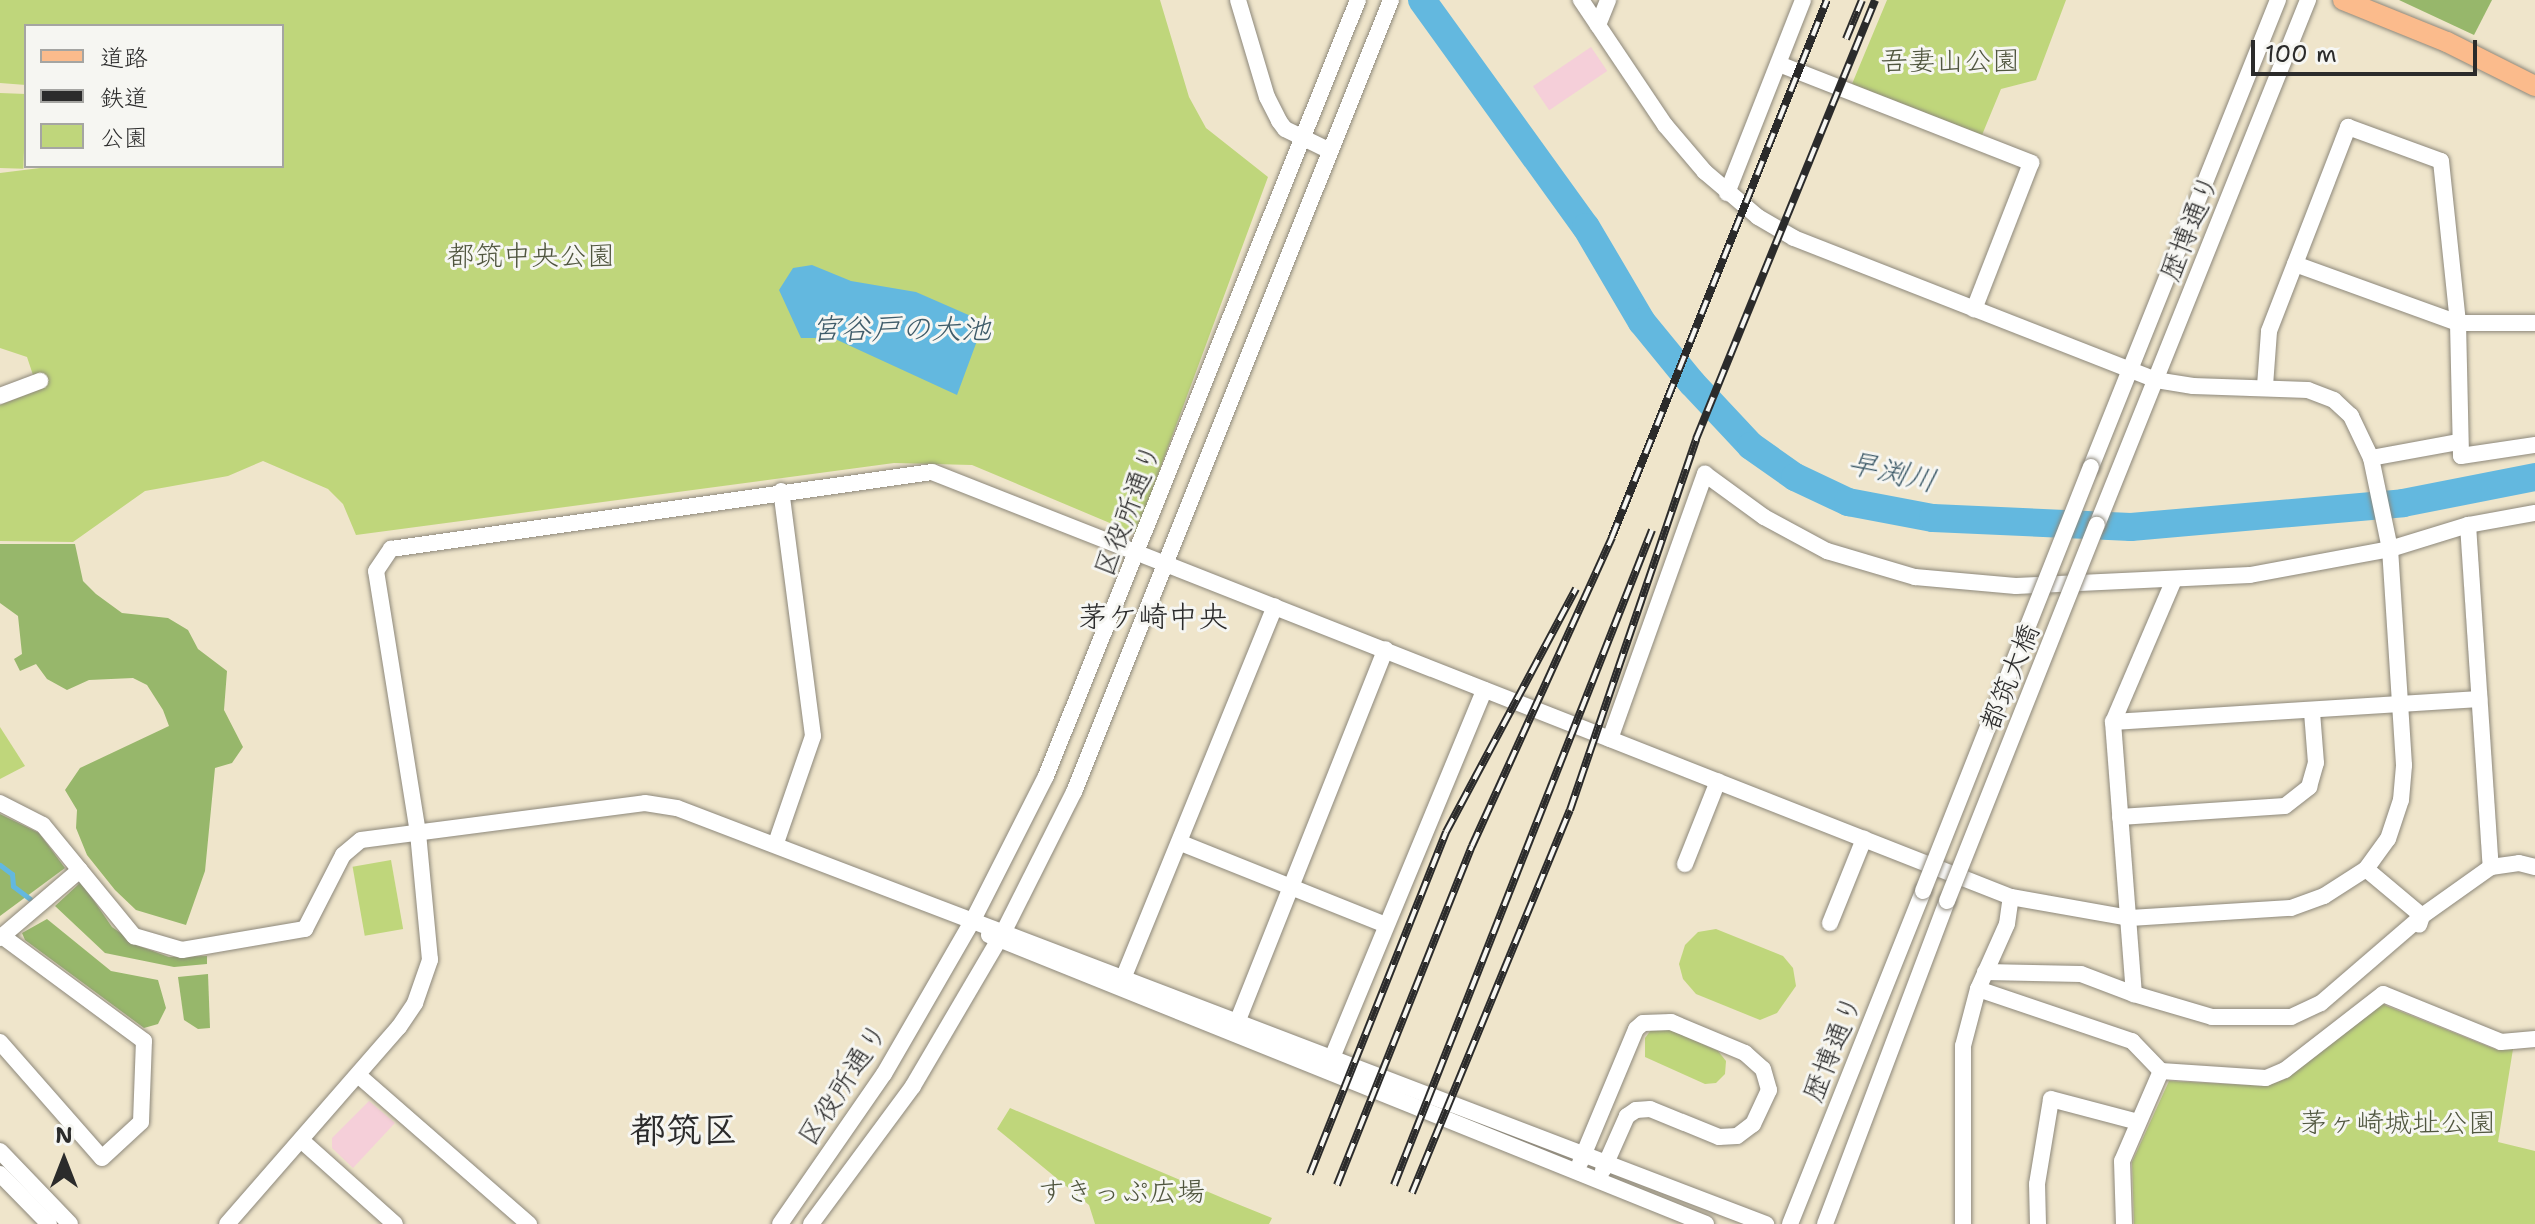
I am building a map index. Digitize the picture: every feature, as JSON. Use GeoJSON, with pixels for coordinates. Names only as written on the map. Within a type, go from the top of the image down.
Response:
{"type":"FeatureCollection","features":[{"type":"Feature","properties":{"kind":"main road"},"geometry":{"type":"LineString","coordinates":[[2343,0],[2447,42],[2535,86]]}},
{"type":"Feature","properties":{"kind":"street"},"geometry":{"type":"LineString","coordinates":[[1238,0],[1267,97],[1285,129],[1328,150]]}},
{"type":"Feature","properties":{"kind":"street","name":"区役所通り"},"geometry":{"type":"LineString","coordinates":[[780,1224],[884,1074],[973,920],[1046,776],[1358,0]]}},
{"type":"Feature","properties":{"kind":"street","name":"区役所通り"},"geometry":{"type":"LineString","coordinates":[[811,1224],[913,1086],[1000,936],[1074,792],[1328,150],[1391,0]]}},
{"type":"Feature","properties":{"kind":"street"},"geometry":{"type":"LineString","coordinates":[[236,1221],[408,1015],[430,960],[418,833],[376,571],[383,556],[391,549],[781,491],[932,472],[2011,897],[2130,918],[2291,908],[2324,896],[2366,869],[2388,839],[2401,800],[2400,706],[2388,542],[2373,466],[2351,416],[2334,400],[2308,390],[2265,386],[2193,386],[2156,380],[1794,238],[1727,193],[1665,125],[1581,0]]}},
{"type":"Feature","properties":{"kind":"street"},"geometry":{"type":"LineString","coordinates":[[1598,25],[1608,0]]}},
{"type":"Feature","properties":{"kind":"street"},"geometry":{"type":"LineString","coordinates":[[1727,193],[1803,0]]}},
{"type":"Feature","properties":{"kind":"street","name":"歴博通り"},"geometry":{"type":"LineString","coordinates":[[2091,467],[2278,0]]}},
{"type":"Feature","properties":{"kind":"street","name":"歴博通り"},"geometry":{"type":"LineString","coordinates":[[2118,472],[2308,0]]}},
{"type":"Feature","properties":{"kind":"street"},"geometry":{"type":"LineString","coordinates":[[1779,64],[2031,163],[1974,309]]}},
{"type":"Feature","properties":{"kind":"street"},"geometry":{"type":"LineString","coordinates":[[2265,386],[2269,331],[2348,127],[2441,161],[2458,323],[2458,442],[2461,456],[2535,445]]}},
{"type":"Feature","properties":{"kind":"street"},"geometry":{"type":"LineString","coordinates":[[2295,264],[2458,323],[2535,323]]}},
{"type":"Feature","properties":{"kind":"street"},"geometry":{"type":"LineString","coordinates":[[0,396],[40,381]]}},
{"type":"Feature","properties":{"kind":"street"},"geometry":{"type":"LineString","coordinates":[[2373,466],[2458,442]]}},
{"type":"Feature","properties":{"kind":"street","name":"都筑大橋"},"geometry":{"type":"LineString","coordinates":[[1923,891],[2091,467]]}},
{"type":"Feature","properties":{"kind":"street","name":"都筑大橋"},"geometry":{"type":"LineString","coordinates":[[1947,901],[2118,472]]}},
{"type":"Feature","properties":{"kind":"street"},"geometry":{"type":"LineString","coordinates":[[1610,739],[1705,474],[1764,517],[1827,551],[1876,569],[2016,586],[2173,582],[2250,575],[2388,542],[2535,513]]}},
{"type":"Feature","properties":{"kind":"street"},"geometry":{"type":"LineString","coordinates":[[776,843],[813,736],[781,491]]}},
{"type":"Feature","properties":{"kind":"street"},"geometry":{"type":"LineString","coordinates":[[2468,525],[2491,867]]}},
{"type":"Feature","properties":{"kind":"street"},"geometry":{"type":"LineString","coordinates":[[2134,994],[2113,722],[2173,582]]}},
{"type":"Feature","properties":{"kind":"street"},"geometry":{"type":"LineString","coordinates":[[1122,982],[1275,606]]}},
{"type":"Feature","properties":{"kind":"street"},"geometry":{"type":"LineString","coordinates":[[1238,1020],[1386,649]]}},
{"type":"Feature","properties":{"kind":"street"},"geometry":{"type":"LineString","coordinates":[[1330,1064],[1484,690]]}},
{"type":"Feature","properties":{"kind":"street"},"geometry":{"type":"LineString","coordinates":[[2113,722],[2312,712],[2479,699]]}},
{"type":"Feature","properties":{"kind":"street"},"geometry":{"type":"LineString","coordinates":[[2120,817],[2285,806],[2309,787],[2316,763],[2312,712]]}},
{"type":"Feature","properties":{"kind":"street"},"geometry":{"type":"LineString","coordinates":[[1687,860],[1718,781]]}},
{"type":"Feature","properties":{"kind":"street"},"geometry":{"type":"LineString","coordinates":[[0,803],[43,825],[134,936],[157,946],[203,948],[305,929],[347,850],[361,840],[645,803],[677,808],[973,920],[1000,936],[1330,1064],[1607,1160],[1766,1224]]}},
{"type":"Feature","properties":{"kind":"street"},"geometry":{"type":"LineString","coordinates":[[1830,923],[1864,839]]}},
{"type":"Feature","properties":{"kind":"street"},"geometry":{"type":"LineString","coordinates":[[1181,843],[1386,925]]}},
{"type":"Feature","properties":{"kind":"street"},"geometry":{"type":"LineString","coordinates":[[1985,972],[2081,974],[2134,994],[2212,1017],[2291,1017],[2321,1003],[2422,916],[2491,867],[2519,863],[2535,867]]}},
{"type":"Feature","properties":{"kind":"street"},"geometry":{"type":"LineString","coordinates":[[2366,869],[2422,916]]}},
{"type":"Feature","properties":{"kind":"street"},"geometry":{"type":"LineString","coordinates":[[0,1042],[102,1158],[141,1122],[144,1041],[1,937],[80,870]]}},
{"type":"Feature","properties":{"kind":"street","name":"歴博通り"},"geometry":{"type":"LineString","coordinates":[[1790,1224],[1923,891]]}},
{"type":"Feature","properties":{"kind":"street"},"geometry":{"type":"LineString","coordinates":[[1963,1224],[1960,1084],[1966,1032],[1978,989],[2007,924],[2011,897]]}},
{"type":"Feature","properties":{"kind":"street","name":"歴博通り"},"geometry":{"type":"LineString","coordinates":[[1825,1224],[1947,901]]}},
{"type":"Feature","properties":{"kind":"street"},"geometry":{"type":"LineString","coordinates":[[2417,935],[2422,916]]}},
{"type":"Feature","properties":{"kind":"street"},"geometry":{"type":"LineString","coordinates":[[1122,982],[1238,1020],[1576,1172],[1706,1224]]}},
{"type":"Feature","properties":{"kind":"street"},"geometry":{"type":"LineString","coordinates":[[1978,989],[2132,1041],[2161,1071],[2266,1078],[2285,1070],[2387,988],[2501,1042],[2535,1039]]}},
{"type":"Feature","properties":{"kind":"street"},"geometry":{"type":"LineString","coordinates":[[1576,1172],[1636,1029],[1651,1019],[1671,1022],[1724,1043],[1763,1069],[1769,1090],[1753,1124],[1737,1136],[1719,1137],[1650,1109],[1636,1110],[1627,1116],[1598,1180]]}},
{"type":"Feature","properties":{"kind":"street"},"geometry":{"type":"LineString","coordinates":[[2124,1224],[2122,1161],[2161,1071]]}},
{"type":"Feature","properties":{"kind":"street"},"geometry":{"type":"LineString","coordinates":[[358,1075],[529,1224]]}},
{"type":"Feature","properties":{"kind":"street"},"geometry":{"type":"LineString","coordinates":[[2038,1224],[2037,1184],[2051,1099],[2138,1122]]}},
{"type":"Feature","properties":{"kind":"street"},"geometry":{"type":"LineString","coordinates":[[301,1140],[395,1224]]}},
{"type":"Feature","properties":{"kind":"street"},"geometry":{"type":"LineString","coordinates":[[0,1151],[70,1224]]}},
{"type":"Feature","properties":{"kind":"street"},"geometry":{"type":"LineString","coordinates":[[0,1174],[49,1224]]}},
{"type":"Feature","properties":{"kind":"shaded area"},"geometry":{"type":"Polygon","coordinates":[[[1591,47],[1607,71],[1549,110],[1533,86],[1591,47]]]}},
{"type":"Feature","properties":{"kind":"shaded area"},"geometry":{"type":"Polygon","coordinates":[[[369,1101],[395,1123],[353,1168],[332,1148],[332,1138],[369,1101]]]}},
{"type":"Feature","properties":{"kind":"green space","name":"都筑中央公園"},"geometry":{"type":"Polygon","coordinates":[[[0,0],[1160,0],[1189,97],[1206,128],[1268,177],[1136,534],[972,465],[894,463],[356,535],[343,504],[328,489],[263,461],[228,476],[145,491],[73,542],[0,541],[0,405],[38,390],[27,357],[0,348],[0,173],[40,168],[284,168],[284,24],[24,24],[24,85],[0,83],[0,0]]]}},
{"type":"Feature","properties":{"kind":"green space","name":"吾妻山公園"},"geometry":{"type":"Polygon","coordinates":[[[1887,0],[2066,0],[2036,80],[2001,89],[1982,135],[1852,84],[1887,0]]]}},
{"type":"Feature","properties":{"kind":"green space"},"geometry":{"type":"Polygon","coordinates":[[[2399,0],[2492,0],[2474,35],[2399,0]]]}},
{"type":"Feature","properties":{"kind":"green space"},"geometry":{"type":"Polygon","coordinates":[[[0,93],[24,94],[23,169],[0,168],[0,93]]]}},
{"type":"Feature","properties":{"kind":"green space"},"geometry":{"type":"Polygon","coordinates":[[[0,544],[75,544],[83,581],[96,594],[122,613],[168,618],[188,630],[198,649],[227,671],[224,710],[243,747],[232,763],[215,768],[205,871],[186,925],[136,910],[115,890],[87,855],[76,828],[77,810],[65,790],[80,768],[169,726],[163,710],[147,685],[133,678],[89,680],[67,690],[47,679],[36,664],[20,671],[14,659],[22,654],[18,616],[0,603],[0,544]]]}},
{"type":"Feature","properties":{"kind":"green space"},"geometry":{"type":"Polygon","coordinates":[[[0,727],[25,766],[0,779],[0,727]]]}},
{"type":"Feature","properties":{"kind":"green space"},"geometry":{"type":"Polygon","coordinates":[[[0,814],[39,833],[65,868],[0,916],[0,814]]]}},
{"type":"Feature","properties":{"kind":"green space"},"geometry":{"type":"Polygon","coordinates":[[[391,860],[403,929],[365,936],[353,867],[391,860]]]}},
{"type":"Feature","properties":{"kind":"green space"},"geometry":{"type":"Polygon","coordinates":[[[81,882],[112,927],[139,946],[169,957],[207,956],[207,964],[174,967],[105,953],[55,906],[81,882]]]}},
{"type":"Feature","properties":{"kind":"green space"},"geometry":{"type":"Polygon","coordinates":[[[47,919],[111,971],[158,980],[166,1008],[158,1024],[144,1028],[25,940],[22,933],[47,919]]]}},
{"type":"Feature","properties":{"kind":"green space"},"geometry":{"type":"Polygon","coordinates":[[[1716,929],[1783,956],[1793,968],[1796,986],[1777,1013],[1760,1020],[1696,994],[1683,979],[1679,964],[1685,945],[1698,932],[1716,929]]]}},
{"type":"Feature","properties":{"kind":"green space"},"geometry":{"type":"Polygon","coordinates":[[[208,974],[210,1028],[198,1029],[184,1020],[178,977],[208,974]]]}},
{"type":"Feature","properties":{"kind":"green space","name":"茅ヶ崎城址公園"},"geometry":{"type":"Polygon","coordinates":[[[2382,1004],[2497,1050],[2513,1049],[2498,1142],[2535,1151],[2535,1224],[2134,1224],[2132,1162],[2169,1081],[2267,1086],[2288,1078],[2382,1004]]]}},
{"type":"Feature","properties":{"kind":"green space"},"geometry":{"type":"Polygon","coordinates":[[[1664,1027],[1718,1051],[1726,1061],[1725,1074],[1716,1083],[1705,1084],[1645,1057],[1645,1038],[1651,1030],[1664,1027]]]}},
{"type":"Feature","properties":{"kind":"green space","name":"すきっぷ広場"},"geometry":{"type":"Polygon","coordinates":[[[1010,1108],[1272,1218],[1269,1224],[1095,1224],[1089,1205],[997,1129],[1010,1108]]]}},
{"type":"Feature","properties":{"kind":"water","name":"宮谷戸の大池"},"geometry":{"type":"Polygon","coordinates":[[[812,265],[851,281],[916,292],[980,320],[981,330],[957,395],[833,338],[801,338],[779,290],[793,268],[812,265]]]}},
{"type":"Feature","properties":{"kind":"waterway","name":"早渕川"},"geometry":{"type":"LineString","coordinates":[[1422,0],[1586,227],[1642,322],[1692,383],[1751,446],[1795,477],[1848,502],[1933,518],[2131,527],[2403,503],[2535,477]]}},
{"type":"Feature","properties":{"kind":"waterway"},"geometry":{"type":"LineString","coordinates":[[0,865],[12,874],[13,886],[30,899]]}},
{"type":"Feature","properties":{"kind":"railway"},"geometry":{"type":"LineString","coordinates":[[1337,1185],[1472,846],[1612,537],[1827,0]]}},
{"type":"Feature","properties":{"kind":"railway"},"geometry":{"type":"LineString","coordinates":[[1846,39],[1862,0]]}},
{"type":"Feature","properties":{"kind":"railway"},"geometry":{"type":"LineString","coordinates":[[1412,1193],[1570,810],[1696,439],[1875,0]]}},
{"type":"Feature","properties":{"kind":"railway"},"geometry":{"type":"LineString","coordinates":[[1394,1185],[1652,530]]}},
{"type":"Feature","properties":{"kind":"railway"},"geometry":{"type":"LineString","coordinates":[[1310,1174],[1446,832],[1576,589]]}},
{"type":"Feature","properties":{"kind":"district","name":"茅ケ崎中央"},"geometry":{"type":"Point","coordinates":[1153,617]}},
{"type":"Feature","properties":{"kind":"district","name":"都筑区"},"geometry":{"type":"Point","coordinates":[684,1130]}}]}
